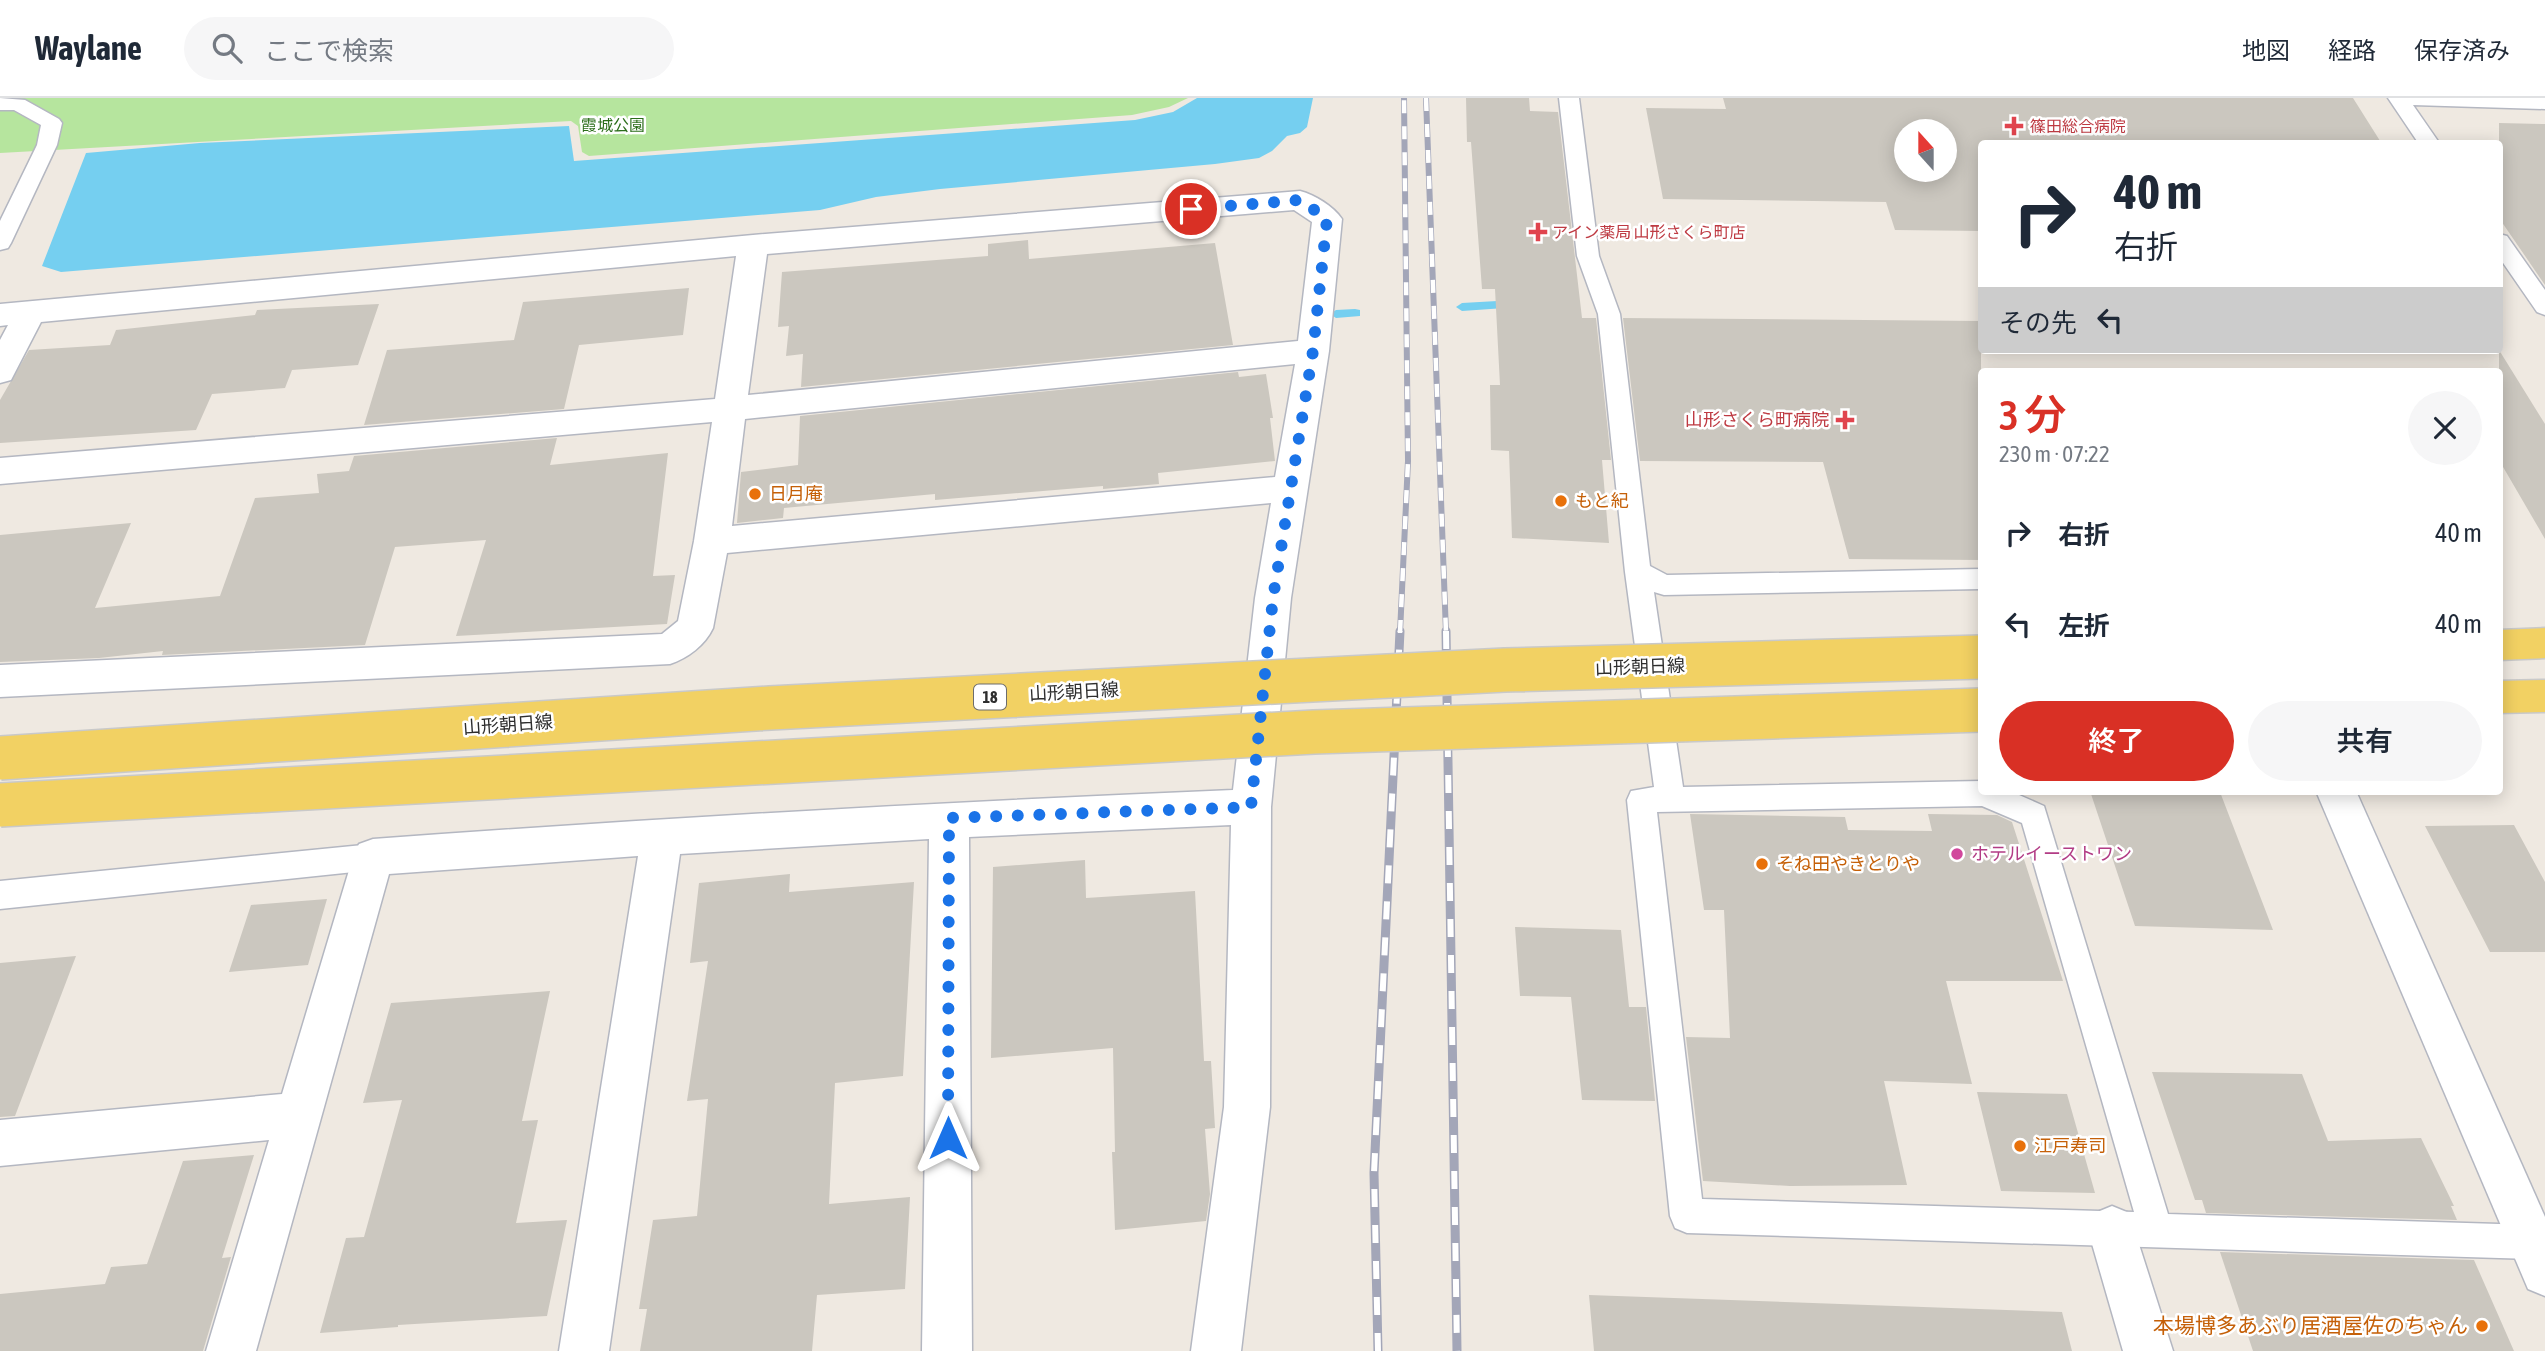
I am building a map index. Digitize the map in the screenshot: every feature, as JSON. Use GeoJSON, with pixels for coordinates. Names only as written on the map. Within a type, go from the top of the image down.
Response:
{"type":"FeatureCollection","features":[{"type":"Feature","properties":{"kind":"main road"},"geometry":{"type":"LineString","coordinates":[[2503,645],[2545,643]]}},
{"type":"Feature","properties":{"kind":"main road","name":"山形朝日線"},"geometry":{"type":"LineString","coordinates":[[0,758],[783,707],[1505,670],[1978,657]]}},
{"type":"Feature","properties":{"kind":"main road"},"geometry":{"type":"LineString","coordinates":[[2503,697],[2545,696]]}},
{"type":"Feature","properties":{"kind":"main road"},"geometry":{"type":"LineString","coordinates":[[0,805],[1314,732],[1978,710]]}},
{"type":"Feature","properties":{"kind":"street"},"geometry":{"type":"LineString","coordinates":[[0,372],[15,314],[753,245],[1300,200],[1327,219],[1313,351],[1273,598],[1251,807],[1247,1107],[1216,1351]]}},
{"type":"Feature","properties":{"kind":"street"},"geometry":{"type":"LineString","coordinates":[[0,681],[670,649],[695,628],[712,541],[753,245]]}},
{"type":"Feature","properties":{"kind":"street"},"geometry":{"type":"LineString","coordinates":[[0,471],[731,409],[1313,351]]}},
{"type":"Feature","properties":{"kind":"street"},"geometry":{"type":"LineString","coordinates":[[712,541],[1289,489]]}},
{"type":"Feature","properties":{"kind":"street"},"geometry":{"type":"LineString","coordinates":[[2338,795],[2538,1257]]}},
{"type":"Feature","properties":{"kind":"street"},"geometry":{"type":"LineString","coordinates":[[231,1351],[373,858],[662,835],[949,818],[1251,807]]}},
{"type":"Feature","properties":{"kind":"street"},"geometry":{"type":"LineString","coordinates":[[947,1351],[949,818]]}},
{"type":"Feature","properties":{"kind":"street"},"geometry":{"type":"LineString","coordinates":[[584,1351],[662,835]]}},
{"type":"Feature","properties":{"kind":"street"},"geometry":{"type":"LineString","coordinates":[[0,1143],[299,1115]]}},
{"type":"Feature","properties":{"kind":"street"},"geometry":{"type":"LineString","coordinates":[[2134,1230],[2148,1351]]}},
{"type":"Feature","properties":{"kind":"lane"},"geometry":{"type":"LineString","coordinates":[[1569,98],[1588,256],[1609,314],[1638,572],[1670,799]]}},
{"type":"Feature","properties":{"kind":"lane"},"geometry":{"type":"LineString","coordinates":[[2399,99],[2545,103]]}},
{"type":"Feature","properties":{"kind":"lane"},"geometry":{"type":"LineString","coordinates":[[2399,99],[2427,140]]}},
{"type":"Feature","properties":{"kind":"lane"},"geometry":{"type":"LineString","coordinates":[[0,104],[19,104],[52,124],[47,145],[0,243]]}},
{"type":"Feature","properties":{"kind":"lane"},"geometry":{"type":"LineString","coordinates":[[2503,247],[2545,307]]}},
{"type":"Feature","properties":{"kind":"lane"},"geometry":{"type":"LineString","coordinates":[[1638,572],[1664,585],[1978,579]]}},
{"type":"Feature","properties":{"kind":"lane"},"geometry":{"type":"LineString","coordinates":[[1978,793],[1641,800],[1687,1216],[2134,1230],[2538,1257]]}},
{"type":"Feature","properties":{"kind":"lane"},"geometry":{"type":"LineString","coordinates":[[1989,795],[2034,815],[2134,1230]]}},
{"type":"Feature","properties":{"kind":"lane"},"geometry":{"type":"LineString","coordinates":[[0,895],[373,858]]}},
{"type":"Feature","properties":{"kind":"green space","name":"霞城公園"},"geometry":{"type":"Polygon","coordinates":[[[0,98],[1188,98],[1169,107],[1132,115],[589,156],[582,152],[578,126],[571,121],[0,153],[0,98]]]}},
{"type":"Feature","properties":{"kind":"water"},"geometry":{"type":"Polygon","coordinates":[[[1197,98],[1313,98],[1307,127],[1300,133],[1287,136],[1272,151],[1259,158],[1215,164],[940,189],[876,197],[820,210],[61,272],[42,266],[86,153],[200,143],[569,126],[574,161],[1135,120],[1173,112],[1197,98]]]}},
{"type":"Feature","properties":{"kind":"building"},"geometry":{"type":"Polygon","coordinates":[[[1466,98],[1529,98],[1530,111],[1558,112],[1582,318],[1596,318],[1611,460],[1602,460],[1609,543],[1512,538],[1509,451],[1491,450],[1490,385],[1500,385],[1495,289],[1482,289],[1471,142],[1467,142],[1466,98]]]}},
{"type":"Feature","properties":{"kind":"building"},"geometry":{"type":"Polygon","coordinates":[[[1723,98],[2353,98],[2379,140],[1978,140],[1978,231],[1895,230],[1886,202],[1663,199],[1646,108],[1726,109],[1723,98]]]}},
{"type":"Feature","properties":{"kind":"building"},"geometry":{"type":"Polygon","coordinates":[[[2499,123],[2545,124],[2545,285],[2503,224],[2503,140],[2499,140],[2499,123]]]}},
{"type":"Feature","properties":{"kind":"building"},"geometry":{"type":"Polygon","coordinates":[[[1028,240],[1029,259],[1215,243],[1233,345],[801,387],[803,354],[786,356],[789,326],[778,327],[782,272],[988,256],[988,244],[1028,240]]]}},
{"type":"Feature","properties":{"kind":"building"},"geometry":{"type":"Polygon","coordinates":[[[689,288],[683,335],[579,345],[564,409],[364,425],[387,350],[514,340],[523,302],[689,288]]]}},
{"type":"Feature","properties":{"kind":"building"},"geometry":{"type":"Polygon","coordinates":[[[379,304],[358,365],[292,370],[285,388],[212,394],[196,430],[0,443],[0,400],[29,350],[110,345],[116,330],[255,315],[257,310],[379,304]]]}},
{"type":"Feature","properties":{"kind":"building"},"geometry":{"type":"Polygon","coordinates":[[[1623,318],[1978,321],[1978,354],[1981,354],[1981,368],[1978,368],[1978,560],[1849,559],[1823,462],[1640,461],[1623,318]]]}},
{"type":"Feature","properties":{"kind":"building"},"geometry":{"type":"Polygon","coordinates":[[[2499,354],[2501,354],[2545,424],[2545,539],[2503,467],[2503,368],[2499,368],[2499,354]]]}},
{"type":"Feature","properties":{"kind":"building"},"geometry":{"type":"Polygon","coordinates":[[[1238,372],[1239,377],[1266,374],[1273,418],[1270,418],[1275,461],[1158,473],[1159,484],[935,500],[935,494],[784,508],[783,518],[737,523],[741,472],[798,465],[800,416],[1238,372]]]}},
{"type":"Feature","properties":{"kind":"building"},"geometry":{"type":"Polygon","coordinates":[[[557,438],[550,465],[668,453],[653,576],[675,575],[667,624],[456,636],[486,540],[395,547],[365,645],[162,655],[163,651],[99,658],[0,662],[0,535],[131,523],[95,608],[220,596],[255,498],[319,493],[317,474],[349,471],[354,456],[557,438]]]}},
{"type":"Feature","properties":{"kind":"building"},"geometry":{"type":"Polygon","coordinates":[[[2091,795],[2221,795],[2273,930],[2135,926],[2091,795]]]}},
{"type":"Feature","properties":{"kind":"building"},"geometry":{"type":"Polygon","coordinates":[[[1690,814],[1845,817],[1848,830],[1932,831],[1928,814],[1997,815],[2012,822],[2063,981],[1946,981],[1972,1084],[1884,1081],[1907,1185],[1790,1186],[1703,1181],[1686,1037],[1730,1038],[1724,910],[1704,910],[1690,814]]]}},
{"type":"Feature","properties":{"kind":"building"},"geometry":{"type":"Polygon","coordinates":[[[2514,825],[2545,882],[2545,952],[2490,952],[2425,826],[2514,825]]]}},
{"type":"Feature","properties":{"kind":"building"},"geometry":{"type":"Polygon","coordinates":[[[1085,860],[1086,898],[1195,891],[1204,1061],[1211,1061],[1215,1128],[1205,1129],[1210,1194],[1206,1221],[1115,1230],[1112,1152],[1115,1152],[1113,1048],[991,1058],[993,867],[1085,860]]]}},
{"type":"Feature","properties":{"kind":"building"},"geometry":{"type":"Polygon","coordinates":[[[790,874],[789,892],[914,882],[903,1076],[835,1083],[829,1204],[910,1197],[905,1289],[817,1295],[812,1351],[640,1351],[647,1309],[639,1309],[653,1220],[697,1216],[708,1099],[687,1101],[708,961],[690,963],[699,883],[790,874]]]}},
{"type":"Feature","properties":{"kind":"building"},"geometry":{"type":"Polygon","coordinates":[[[327,899],[308,965],[229,972],[251,905],[327,899]]]}},
{"type":"Feature","properties":{"kind":"building"},"geometry":{"type":"Polygon","coordinates":[[[1515,927],[1621,930],[1629,1007],[1646,1007],[1655,1101],[1582,1100],[1571,997],[1520,996],[1515,927]]]}},
{"type":"Feature","properties":{"kind":"building"},"geometry":{"type":"Polygon","coordinates":[[[76,956],[15,1116],[0,1117],[0,963],[76,956]]]}},
{"type":"Feature","properties":{"kind":"building"},"geometry":{"type":"Polygon","coordinates":[[[550,991],[522,1121],[538,1120],[516,1223],[567,1220],[547,1316],[398,1325],[320,1333],[346,1238],[364,1237],[402,1100],[363,1103],[391,1003],[550,991]]]}},
{"type":"Feature","properties":{"kind":"building"},"geometry":{"type":"Polygon","coordinates":[[[2152,1072],[2302,1074],[2328,1141],[2421,1138],[2454,1206],[2451,1206],[2457,1220],[2206,1213],[2202,1200],[2195,1200],[2152,1072]]]}},
{"type":"Feature","properties":{"kind":"building"},"geometry":{"type":"Polygon","coordinates":[[[1977,1092],[2067,1094],[2095,1193],[2001,1191],[1977,1092]]]}},
{"type":"Feature","properties":{"kind":"building"},"geometry":{"type":"Polygon","coordinates":[[[254,1155],[222,1258],[231,1257],[203,1351],[0,1351],[0,1294],[105,1284],[111,1267],[147,1264],[183,1161],[254,1155]]]}},
{"type":"Feature","properties":{"kind":"building"},"geometry":{"type":"Polygon","coordinates":[[[2220,1252],[2474,1260],[2514,1351],[2253,1351],[2220,1252]]]}},
{"type":"Feature","properties":{"kind":"building"},"geometry":{"type":"Polygon","coordinates":[[[1589,1295],[2062,1312],[2072,1351],[1594,1351],[1589,1295]]]}},
{"type":"Feature","properties":{"kind":"waterway"},"geometry":{"type":"LineString","coordinates":[[1462,307],[1515,304]]}},
{"type":"Feature","properties":{"kind":"waterway"},"geometry":{"type":"LineString","coordinates":[[1336,314],[1355,313]]}},
{"type":"Feature","properties":{"kind":"railway"},"geometry":{"type":"LineString","coordinates":[[1400,633],[1408,461],[1404,98]]}},
{"type":"Feature","properties":{"kind":"railway"},"geometry":{"type":"LineString","coordinates":[[1426,98],[1446,633]]}},
{"type":"Feature","properties":{"kind":"railway"},"geometry":{"type":"LineString","coordinates":[[1378,1351],[1374,1173],[1400,631]]}},
{"type":"Feature","properties":{"kind":"railway"},"geometry":{"type":"LineString","coordinates":[[1446,631],[1457,1351]]}},
{"type":"Feature","properties":{"kind":"place","name":"篠田総合病院"},"geometry":{"type":"Point","coordinates":[2014,126]}},
{"type":"Feature","properties":{"kind":"place","name":"アイン薬局 山形さくら町店"},"geometry":{"type":"Point","coordinates":[1538,232]}},
{"type":"Feature","properties":{"kind":"place","name":"山形さくら町病院"},"geometry":{"type":"Point","coordinates":[1845,420]}},
{"type":"Feature","properties":{"kind":"place","name":"日月庵"},"geometry":{"type":"Point","coordinates":[755,494]}},
{"type":"Feature","properties":{"kind":"place","name":"もと紀"},"geometry":{"type":"Point","coordinates":[1561,501]}},
{"type":"Feature","properties":{"kind":"place","name":"ホテルイーストワン"},"geometry":{"type":"Point","coordinates":[1957,854]}},
{"type":"Feature","properties":{"kind":"place","name":"そね田やきとりや"},"geometry":{"type":"Point","coordinates":[1762,864]}},
{"type":"Feature","properties":{"kind":"place","name":"江戸寿司"},"geometry":{"type":"Point","coordinates":[2020,1146]}},
{"type":"Feature","properties":{"kind":"place","name":"本場博多あぶり居酒屋佐のちゃん"},"geometry":{"type":"Point","coordinates":[2482,1326]}},
{"type":"Feature","properties":{"kind":"route"},"geometry":{"type":"LineString","coordinates":[[948,1138],[949,818],[1251,807],[1273,598],[1313,351],[1327,219],[1300,200],[1191,209]]}}]}
